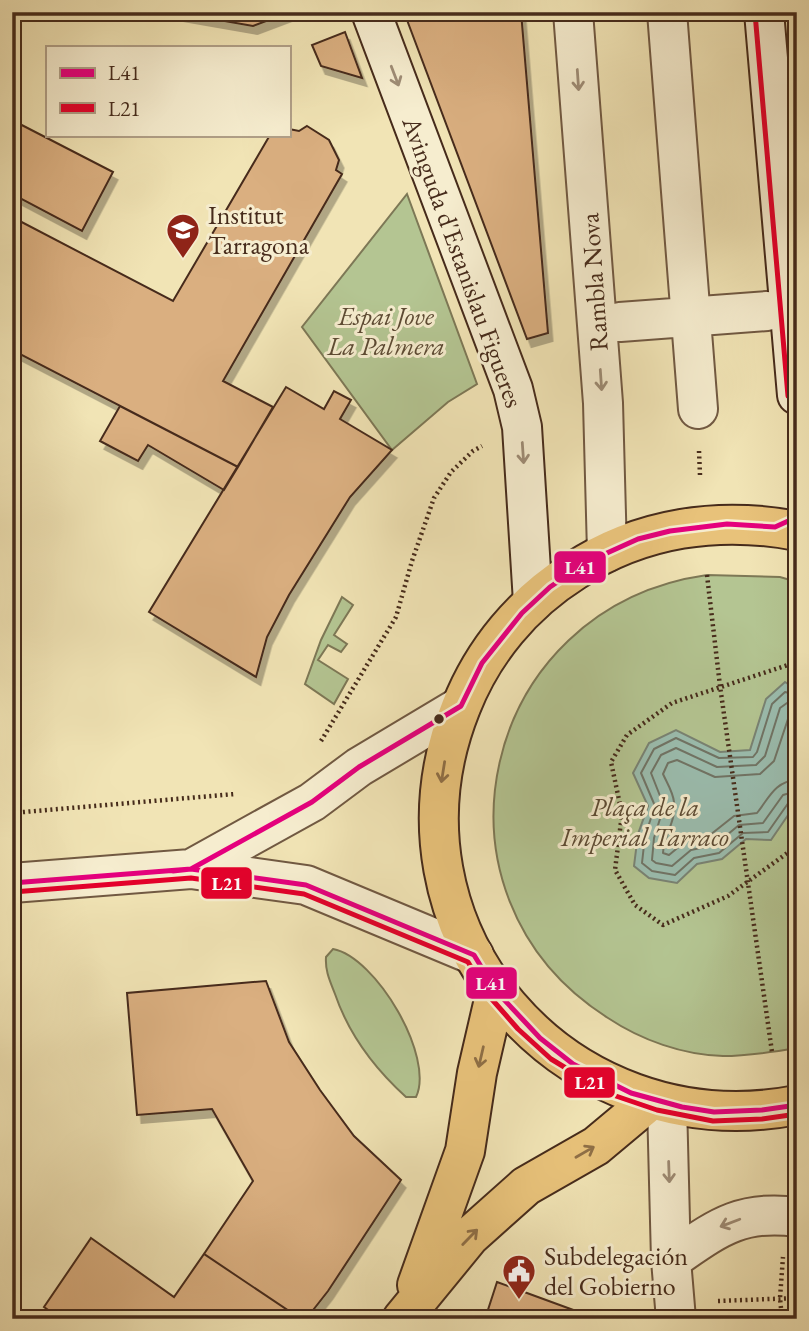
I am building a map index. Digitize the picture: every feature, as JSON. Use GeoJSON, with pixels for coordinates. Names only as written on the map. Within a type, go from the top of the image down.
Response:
{"type":"FeatureCollection","features":[{"type":"Feature","properties":{"kind":"main road"},"geometry":{"type":"LineString","coordinates":[[789,525],[727,524],[687,527],[638,539],[607,552],[568,574],[533,602],[501,637],[482,663],[461,706],[449,741],[442,777],[440,832],[448,887],[459,922],[474,955],[496,991],[524,1023],[565,1058],[611,1085],[659,1102],[730,1112],[797,1105]]}},
{"type":"Feature","properties":{"kind":"main road"},"geometry":{"type":"LineString","coordinates":[[406,1313],[465,1151],[477,1073],[496,991]]}},
{"type":"Feature","properties":{"kind":"main road"},"geometry":{"type":"LineString","coordinates":[[406,1313],[470,1236],[526,1186],[596,1146],[659,1102]]}},
{"type":"Feature","properties":{"kind":"street","name":"Avinguda d'Estanislau Figueres"},"geometry":{"type":"LineString","coordinates":[[371,12],[513,389],[522,427],[533,602]]}},
{"type":"Feature","properties":{"kind":"street","name":"Rambla Nova"},"geometry":{"type":"LineString","coordinates":[[573,12],[603,403],[607,552]]}},
{"type":"Feature","properties":{"kind":"street"},"geometry":{"type":"LineString","coordinates":[[667,12],[698,425]]}},
{"type":"Feature","properties":{"kind":"street"},"geometry":{"type":"LineString","coordinates":[[764,12],[797,395]]}},
{"type":"Feature","properties":{"kind":"street","name":"Rambla Nova"},"geometry":{"type":"LineString","coordinates":[[620,322],[767,312]]}},
{"type":"Feature","properties":{"kind":"street"},"geometry":{"type":"LineString","coordinates":[[191,869],[312,802],[359,767],[461,706]]}},
{"type":"Feature","properties":{"kind":"street"},"geometry":{"type":"LineString","coordinates":[[12,883],[191,869],[306,885],[474,955]]}},
{"type":"Feature","properties":{"kind":"street"},"geometry":{"type":"LineString","coordinates":[[659,1102],[676,1311]]}},
{"type":"Feature","properties":{"kind":"street"},"geometry":{"type":"LineString","coordinates":[[671,1260],[722,1226],[747,1217],[797,1217]]}},
{"type":"Feature","properties":{"kind":"path"},"geometry":{"type":"LineString","coordinates":[[698,425],[700,475]]}},
{"type":"Feature","properties":{"kind":"path"},"geometry":{"type":"LineString","coordinates":[[341,710],[396,617],[434,498],[451,472],[473,451],[484,445]]}},
{"type":"Feature","properties":{"kind":"path"},"geometry":{"type":"LineString","coordinates":[[707,575],[720,686],[772,1052]]}},
{"type":"Feature","properties":{"kind":"path"},"geometry":{"type":"LineString","coordinates":[[797,662],[672,703],[627,735],[611,762],[622,814],[615,870],[635,905],[663,925],[728,896],[797,846]]}},
{"type":"Feature","properties":{"kind":"path"},"geometry":{"type":"LineString","coordinates":[[12,813],[236,794]]}},
{"type":"Feature","properties":{"kind":"path"},"geometry":{"type":"LineString","coordinates":[[782,1319],[780,1298],[783,1251]]}},
{"type":"Feature","properties":{"kind":"path"},"geometry":{"type":"LineString","coordinates":[[676,1311],[797,1298]]}},
{"type":"Feature","properties":{"kind":"green space","name":"Espai Jove La Palmera"},"geometry":{"type":"Polygon","coordinates":[[[407,194],[477,384],[448,402],[392,450],[302,327],[407,194]]]}},
{"type":"Feature","properties":{"kind":"green space","name":"Plaça de la Imperial Tarraco"},"geometry":{"type":"Polygon","coordinates":[[[707,575],[780,577],[797,582],[797,1048],[723,1056],[693,1053],[663,1045],[608,1018],[547,965],[510,901],[494,832],[500,762],[525,697],[568,640],[630,598],[707,575]]]}},
{"type":"Feature","properties":{"kind":"green space"},"geometry":{"type":"Polygon","coordinates":[[[342,597],[353,605],[334,635],[347,644],[341,652],[328,645],[318,660],[348,679],[334,704],[305,684],[321,640],[342,597]]]}},
{"type":"Feature","properties":{"kind":"green space"},"geometry":{"type":"Polygon","coordinates":[[[333,949],[350,956],[367,970],[398,1011],[417,1058],[420,1079],[416,1097],[406,1097],[383,1074],[355,1037],[327,971],[326,957],[333,949]]]}},
{"type":"Feature","properties":{"kind":"water"},"geometry":{"type":"Polygon","coordinates":[[[785,682],[797,690],[797,802],[771,840],[746,839],[722,859],[697,864],[677,883],[649,878],[634,866],[638,834],[648,806],[633,773],[649,743],[676,730],[720,752],[750,750],[766,699],[785,682]]]}},
{"type":"Feature","properties":{"kind":"building"},"geometry":{"type":"Polygon","coordinates":[[[173,12],[290,12],[253,26],[173,12]]]}},
{"type":"Feature","properties":{"kind":"building"},"geometry":{"type":"Polygon","coordinates":[[[404,12],[521,12],[548,333],[527,339],[404,12]]]}},
{"type":"Feature","properties":{"kind":"building"},"geometry":{"type":"Polygon","coordinates":[[[345,32],[362,78],[321,66],[312,45],[345,32]]]}},
{"type":"Feature","properties":{"kind":"building"},"geometry":{"type":"Polygon","coordinates":[[[12,120],[113,172],[82,231],[12,194],[12,120]]]}},
{"type":"Feature","properties":{"kind":"building"},"geometry":{"type":"Polygon","coordinates":[[[307,126],[329,140],[339,160],[336,170],[342,174],[223,381],[273,407],[238,467],[12,350],[12,217],[173,301],[269,136],[290,136],[290,129],[299,131],[307,126]]]}},
{"type":"Feature","properties":{"kind":"building"},"geometry":{"type":"Polygon","coordinates":[[[286,387],[324,409],[334,391],[351,400],[340,419],[392,450],[350,497],[289,595],[267,637],[256,677],[149,612],[286,387]]]}},
{"type":"Feature","properties":{"kind":"building"},"geometry":{"type":"Polygon","coordinates":[[[120,406],[238,467],[224,490],[148,445],[138,461],[100,441],[120,406]]]}},
{"type":"Feature","properties":{"kind":"building"},"geometry":{"type":"Polygon","coordinates":[[[266,981],[289,1042],[320,1090],[354,1136],[401,1180],[328,1291],[306,1319],[301,1319],[204,1254],[253,1181],[212,1109],[137,1115],[127,993],[266,981]]]}},
{"type":"Feature","properties":{"kind":"building"},"geometry":{"type":"Polygon","coordinates":[[[12,1131],[15,1165],[12,1165],[12,1131]]]}},
{"type":"Feature","properties":{"kind":"building"},"geometry":{"type":"Polygon","coordinates":[[[91,1238],[174,1297],[204,1254],[301,1319],[61,1319],[44,1307],[91,1238]]]}},
{"type":"Feature","properties":{"kind":"building","name":"Subdelegación del Gobierno"},"geometry":{"type":"Polygon","coordinates":[[[497,1282],[598,1319],[485,1319],[497,1282]]]}},
{"type":"Feature","properties":{"kind":"transit line","name":"L21"},"geometry":{"type":"LineString","coordinates":[[755,13],[788,396]]}},
{"type":"Feature","properties":{"kind":"transit line","name":"L41"},"geometry":{"type":"LineString","coordinates":[[12,883],[191,869],[312,802],[359,767],[461,706],[482,663],[522,613],[550,587],[587,562],[638,539],[670,531],[727,524],[775,527],[797,517]]}},
{"type":"Feature","properties":{"kind":"transit line","name":"L41"},"geometry":{"type":"LineString","coordinates":[[173,871],[191,869],[306,885],[474,955],[496,991],[540,1038],[573,1064],[631,1093],[682,1107],[714,1112],[797,1105]]}},
{"type":"Feature","properties":{"kind":"transit line","name":"L21"},"geometry":{"type":"LineString","coordinates":[[13,892],[191,878],[304,894],[468,962],[489,996],[518,1029],[551,1059],[607,1093],[657,1110],[713,1121],[797,1114]]}},
{"type":"Feature","properties":{"kind":"place","name":"Institut Tarragona"},"geometry":{"type":"Point","coordinates":[183,260]}},
{"type":"Feature","properties":{"kind":"place","name":"Subdelegación del Gobierno"},"geometry":{"type":"Point","coordinates":[519,1301]}}]}
